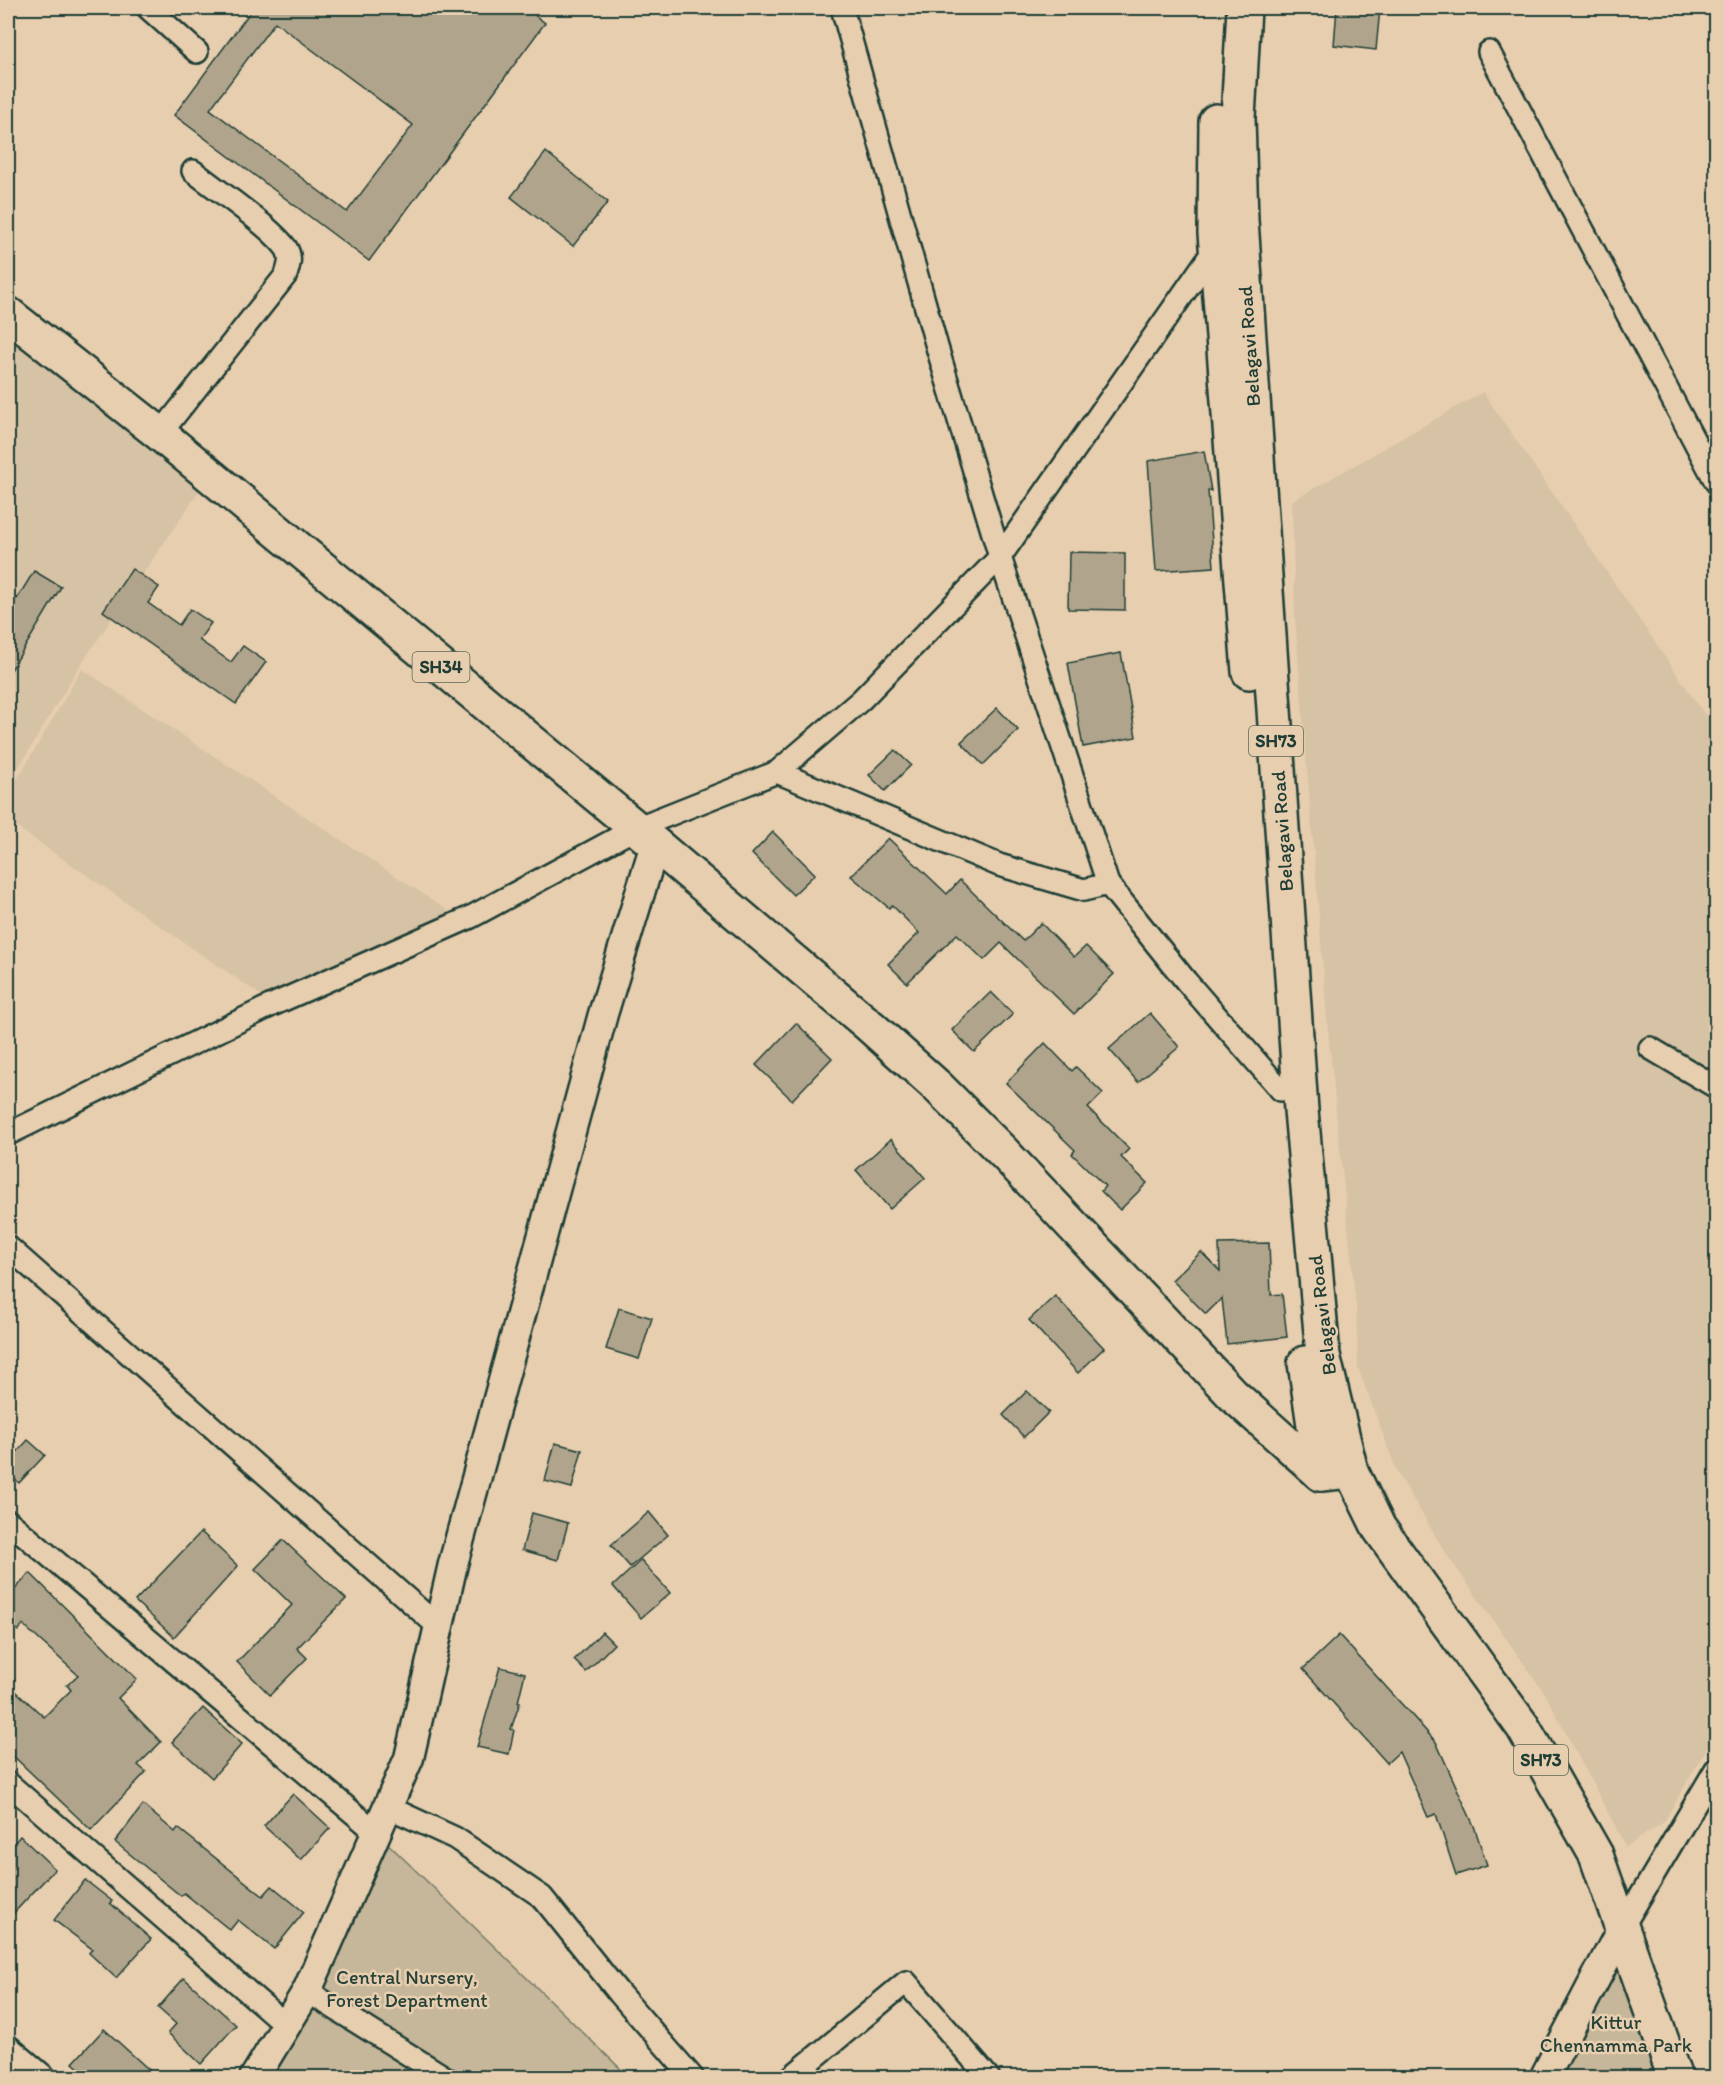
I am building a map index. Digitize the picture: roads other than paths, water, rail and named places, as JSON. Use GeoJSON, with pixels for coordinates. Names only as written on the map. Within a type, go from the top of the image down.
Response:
{"type":"FeatureCollection","features":[{"type":"Feature","properties":{"kind":"main road"},"geometry":{"type":"LineString","coordinates":[[1222,8],[1216,122],[1216,247],[1296,1305],[1336,1472]]}},
{"type":"Feature","properties":{"kind":"main road","name":"Belagavi Road"},"geometry":{"type":"LineString","coordinates":[[1244,8],[1238,118],[1240,220],[1301,1110],[1336,1472]]}},
{"type":"Feature","properties":{"kind":"main road","name":"SH34"},"geometry":{"type":"LineString","coordinates":[[8,314],[160,434],[645,836],[870,1026],[938,1087],[1005,1154],[1233,1395],[1336,1472]]}},
{"type":"Feature","properties":{"kind":"main road","name":"SH73"},"geometry":{"type":"LineString","coordinates":[[1336,1472],[1522,1727],[1596,1855],[1675,2078]]}},
{"type":"Feature","properties":{"kind":"street"},"geometry":{"type":"LineString","coordinates":[[148,8],[197,52]]}},
{"type":"Feature","properties":{"kind":"street"},"geometry":{"type":"LineString","coordinates":[[842,8],[937,346],[1000,557],[1108,884],[1186,981],[1281,1090]]}},
{"type":"Feature","properties":{"kind":"street"},"geometry":{"type":"LineString","coordinates":[[1490,52],[1716,482]]}},
{"type":"Feature","properties":{"kind":"street"},"geometry":{"type":"LineString","coordinates":[[160,434],[286,275],[291,261],[287,249],[274,236],[193,171]]}},
{"type":"Feature","properties":{"kind":"street"},"geometry":{"type":"LineString","coordinates":[[8,1134],[272,1005],[471,917],[777,772],[861,700],[1000,557],[1216,247]]}},
{"type":"Feature","properties":{"kind":"street"},"geometry":{"type":"LineString","coordinates":[[777,772],[999,865],[1084,890],[1108,884]]}},
{"type":"Feature","properties":{"kind":"street"},"geometry":{"type":"LineString","coordinates":[[254,2078],[307,1992],[409,1758],[453,1564],[603,1014],[645,836]]}},
{"type":"Feature","properties":{"kind":"street"},"geometry":{"type":"LineString","coordinates":[[1650,1048],[1716,1088]]}},
{"type":"Feature","properties":{"kind":"street"},"geometry":{"type":"LineString","coordinates":[[8,1247],[439,1627]]}},
{"type":"Feature","properties":{"kind":"street"},"geometry":{"type":"LineString","coordinates":[[8,1521],[376,1833]]}},
{"type":"Feature","properties":{"kind":"street"},"geometry":{"type":"LineString","coordinates":[[1544,2078],[1623,1926],[1716,1769]]}},
{"type":"Feature","properties":{"kind":"street"},"geometry":{"type":"LineString","coordinates":[[8,1783],[286,2025]]}},
{"type":"Feature","properties":{"kind":"street"},"geometry":{"type":"LineString","coordinates":[[388,1807],[455,1838],[542,1897],[619,1993],[693,2078]]}},
{"type":"Feature","properties":{"kind":"street"},"geometry":{"type":"LineString","coordinates":[[790,2078],[906,1982],[990,2078]]}},
{"type":"Feature","properties":{"kind":"street"},"geometry":{"type":"LineString","coordinates":[[307,1992],[446,2078]]}},
{"type":"Feature","properties":{"kind":"street"},"geometry":{"type":"LineString","coordinates":[[8,2046],[46,2078]]}},
{"type":"Feature","properties":{"kind":"park label","name":"Central Nursery, Forest Department"},"geometry":{"type":"Point","coordinates":[407,1988]}},
{"type":"Feature","properties":{"kind":"park label","name":"Kittur Chennamma Park"},"geometry":{"type":"Point","coordinates":[1616,2034]}}]}
